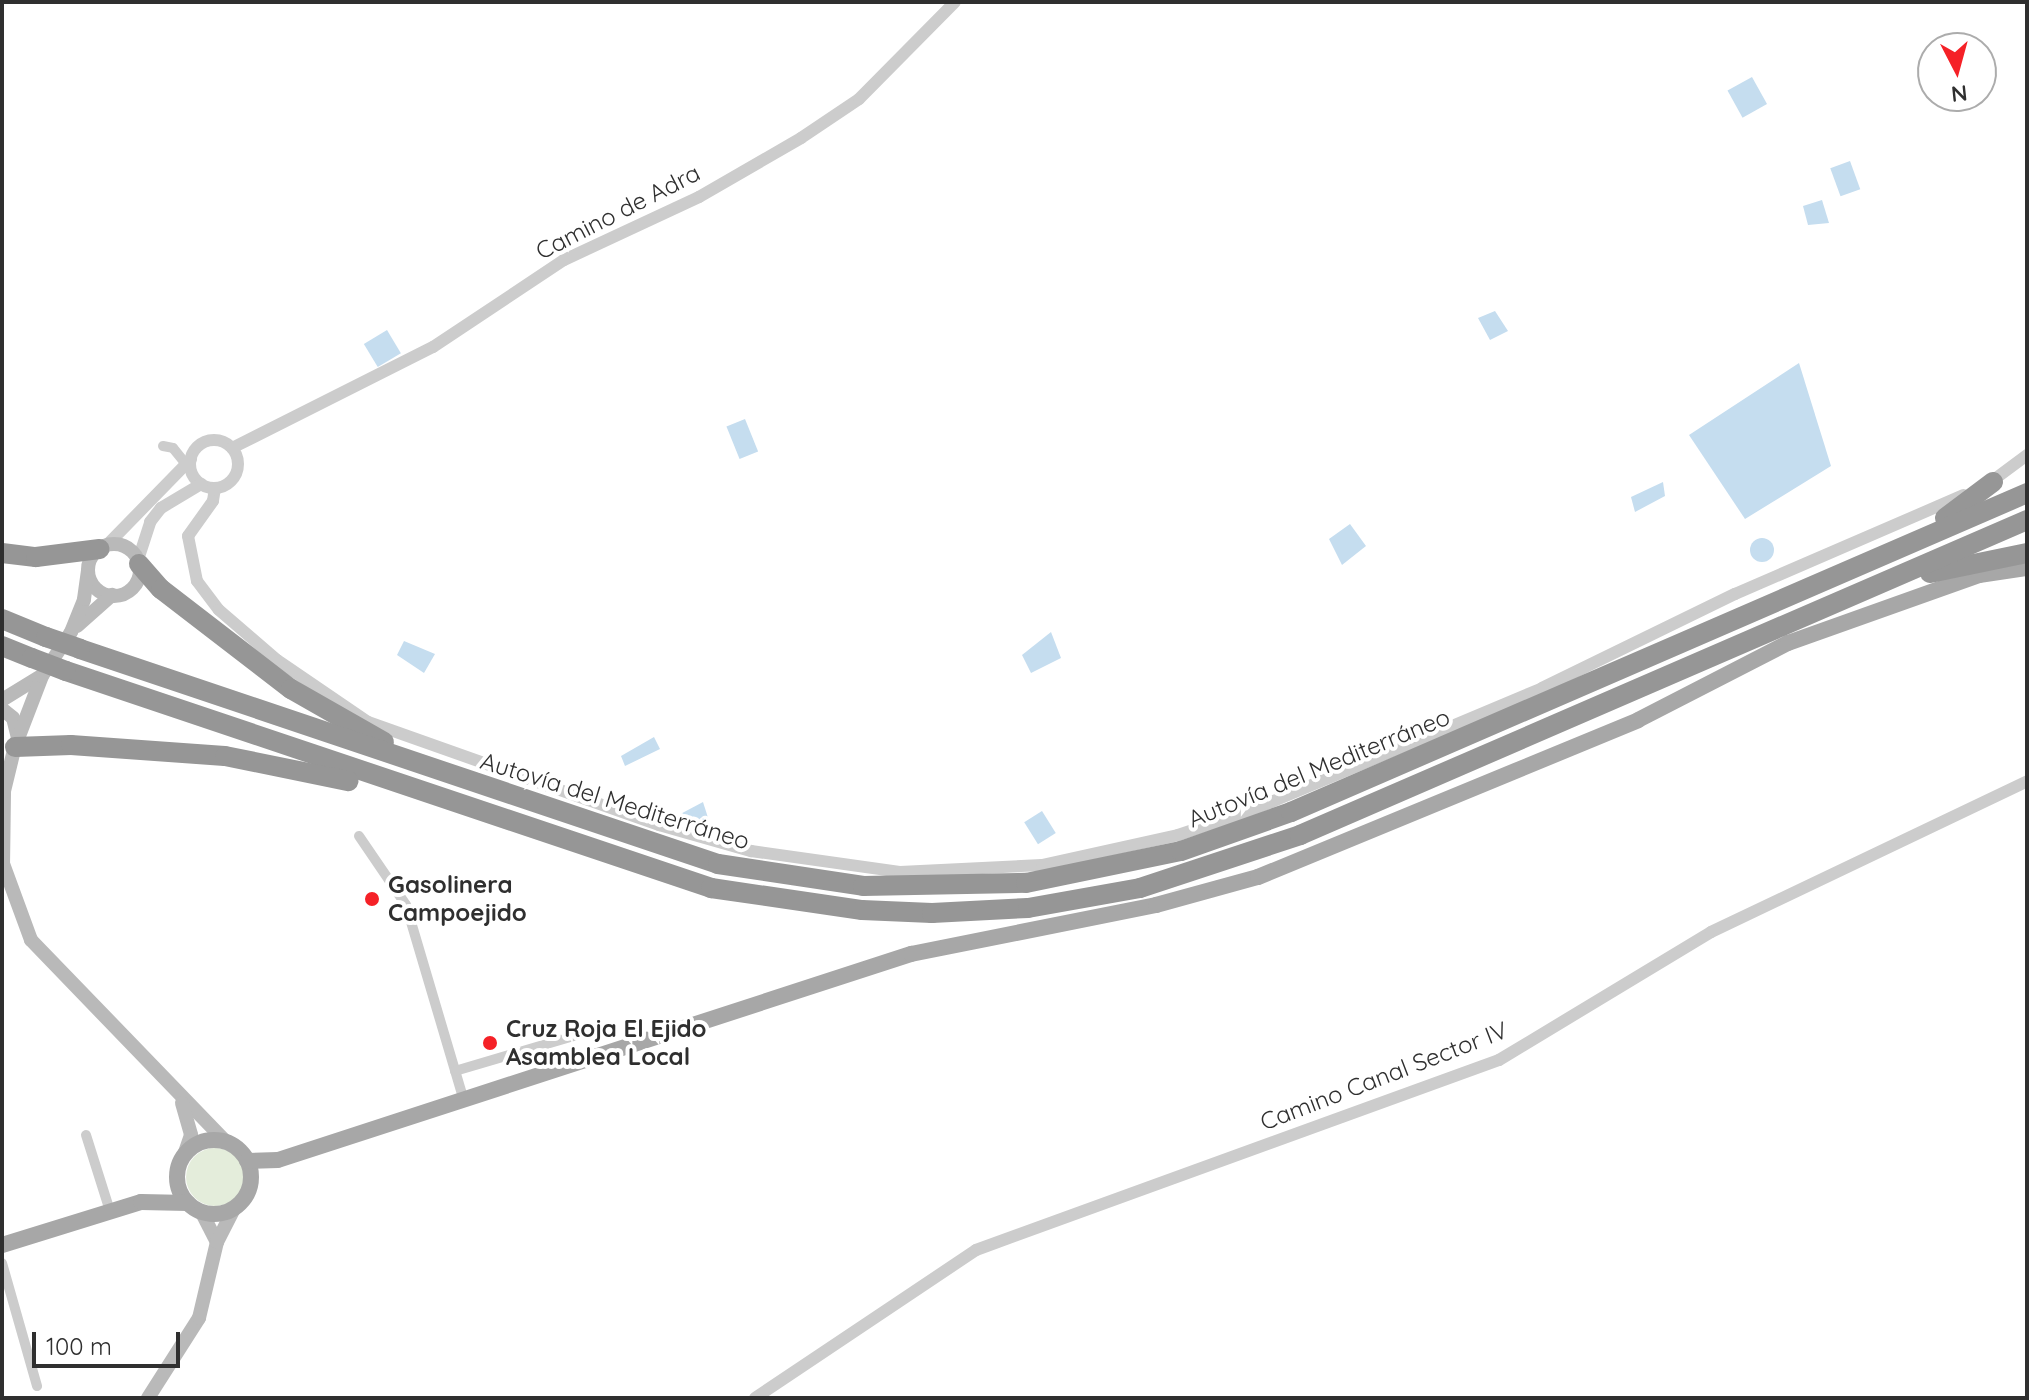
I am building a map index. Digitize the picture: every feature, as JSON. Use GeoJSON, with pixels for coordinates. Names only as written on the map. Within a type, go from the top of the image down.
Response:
{"type":"FeatureCollection","features":[{"type":"Feature","properties":{"kind":"highway"},"geometry":{"type":"LineString","coordinates":[[1877,558],[1961,508],[1993,482]]}},
{"type":"Feature","properties":{"kind":"highway","name":"Autovía del Mediterráneo"},"geometry":{"type":"LineString","coordinates":[[2,619],[46,637],[75,641],[524,802],[718,864],[819,882],[932,888],[1074,875],[1181,851],[1291,812],[2027,493]]}},
{"type":"Feature","properties":{"kind":"highway"},"geometry":{"type":"LineString","coordinates":[[2,646],[37,667],[66,671],[516,826],[711,888],[804,905],[932,913],[1078,900],[1188,875],[1300,835],[2027,520]]}},
{"type":"Feature","properties":{"kind":"highway"},"geometry":{"type":"LineString","coordinates":[[2,553],[36,557],[103,546]]}},
{"type":"Feature","properties":{"kind":"highway"},"geometry":{"type":"LineString","coordinates":[[1846,599],[1921,575],[2027,553]]}},
{"type":"Feature","properties":{"kind":"highway"},"geometry":{"type":"LineString","coordinates":[[138,562],[195,617],[331,716],[524,802]]}},
{"type":"Feature","properties":{"kind":"highway"},"geometry":{"type":"LineString","coordinates":[[12,748],[59,744],[225,756],[316,773],[516,826]]}},
{"type":"Feature","properties":{"kind":"main road"},"geometry":{"type":"LineString","coordinates":[[2,700],[37,667],[75,641],[112,595],[134,586],[138,562],[122,545],[103,546],[88,571],[75,641]]}},
{"type":"Feature","properties":{"kind":"main road"},"geometry":{"type":"LineString","coordinates":[[247,1161],[278,1160],[911,954],[1156,905],[1258,877],[1638,720],[1788,643],[1979,575],[2027,568]]}},
{"type":"Feature","properties":{"kind":"main road"},"geometry":{"type":"LineString","coordinates":[[88,571],[93,585],[112,595]]}},
{"type":"Feature","properties":{"kind":"main road"},"geometry":{"type":"LineString","coordinates":[[37,667],[12,748],[4,791],[3,864],[31,940],[179,1095],[247,1161],[251,1180]]}},
{"type":"Feature","properties":{"kind":"main road"},"geometry":{"type":"LineString","coordinates":[[2,709],[13,718],[12,748]]}},
{"type":"Feature","properties":{"kind":"main road"},"geometry":{"type":"LineString","coordinates":[[179,1095],[191,1135],[181,1163],[194,1207],[217,1242]]}},
{"type":"Feature","properties":{"kind":"main road"},"geometry":{"type":"LineString","coordinates":[[141,1202],[203,1142],[226,1142]]}},
{"type":"Feature","properties":{"kind":"main road"},"geometry":{"type":"LineString","coordinates":[[148,1398],[199,1318],[217,1242],[235,1207],[251,1180],[278,1160]]}},
{"type":"Feature","properties":{"kind":"main road"},"geometry":{"type":"LineString","coordinates":[[4,1241],[141,1202],[235,1207]]}},
{"type":"Feature","properties":{"kind":"street","name":"Camino de Adra"},"geometry":{"type":"LineString","coordinates":[[232,448],[433,347],[564,260],[699,197],[801,138],[859,99],[955,2]]}},
{"type":"Feature","properties":{"kind":"street"},"geometry":{"type":"LineString","coordinates":[[103,546],[188,461],[206,441],[220,440],[232,448],[238,469],[229,482],[215,488],[201,484],[192,473],[188,461],[173,448],[163,446]]}},
{"type":"Feature","properties":{"kind":"street"},"geometry":{"type":"LineString","coordinates":[[215,488],[213,501],[188,536],[197,581],[219,610],[277,660],[368,722],[659,825],[736,847],[824,865],[900,872],[1042,865],[1178,835],[1250,811],[1542,688],[1735,594],[1993,482],[2027,455]]}},
{"type":"Feature","properties":{"kind":"street"},"geometry":{"type":"LineString","coordinates":[[138,562],[150,522],[161,508],[201,484]]}},
{"type":"Feature","properties":{"kind":"street","name":"Camino Canal Sector IV"},"geometry":{"type":"LineString","coordinates":[[755,1398],[976,1250],[1499,1060],[1711,932],[2027,781]]}},
{"type":"Feature","properties":{"kind":"street"},"geometry":{"type":"LineString","coordinates":[[359,836],[406,905],[463,1098]]}},
{"type":"Feature","properties":{"kind":"street"},"geometry":{"type":"LineString","coordinates":[[455,1071],[594,1030]]}},
{"type":"Feature","properties":{"kind":"street"},"geometry":{"type":"LineString","coordinates":[[86,1135],[110,1211]]}},
{"type":"Feature","properties":{"kind":"street"},"geometry":{"type":"LineString","coordinates":[[2,1263],[37,1386]]}},
{"type":"Feature","properties":{"kind":"green space"},"geometry":{"type":"Polygon","coordinates":[[[215,1148],[235,1157],[244,1177],[235,1197],[215,1206],[195,1197],[186,1177],[195,1157],[215,1148]]]}},
{"type":"Feature","properties":{"kind":"water"},"geometry":{"type":"Polygon","coordinates":[[[1752,77],[1767,104],[1743,118],[1728,91],[1752,77]]]}},
{"type":"Feature","properties":{"kind":"water"},"geometry":{"type":"Polygon","coordinates":[[[1850,161],[1860,189],[1841,196],[1830,168],[1850,161]]]}},
{"type":"Feature","properties":{"kind":"water"},"geometry":{"type":"Polygon","coordinates":[[[1822,200],[1829,223],[1808,225],[1803,206],[1822,200]]]}},
{"type":"Feature","properties":{"kind":"water"},"geometry":{"type":"Polygon","coordinates":[[[1495,311],[1508,331],[1490,340],[1478,318],[1495,311]]]}},
{"type":"Feature","properties":{"kind":"water"},"geometry":{"type":"Polygon","coordinates":[[[387,330],[401,353],[378,367],[364,344],[387,330]]]}},
{"type":"Feature","properties":{"kind":"water"},"geometry":{"type":"Polygon","coordinates":[[[1799,363],[1831,466],[1745,519],[1689,435],[1799,363]]]}},
{"type":"Feature","properties":{"kind":"water"},"geometry":{"type":"Polygon","coordinates":[[[745,419],[758,451],[740,459],[726,426],[745,419]]]}},
{"type":"Feature","properties":{"kind":"water"},"geometry":{"type":"Polygon","coordinates":[[[1663,482],[1665,496],[1635,512],[1631,497],[1663,482]]]}},
{"type":"Feature","properties":{"kind":"water"},"geometry":{"type":"Polygon","coordinates":[[[1350,524],[1366,546],[1342,565],[1329,539],[1350,524]]]}},
{"type":"Feature","properties":{"kind":"water"},"geometry":{"type":"Polygon","coordinates":[[[1762,538],[1771,541],[1774,550],[1771,559],[1762,562],[1753,559],[1750,550],[1753,541],[1762,538]]]}},
{"type":"Feature","properties":{"kind":"water"},"geometry":{"type":"Polygon","coordinates":[[[1051,632],[1061,658],[1031,673],[1022,655],[1051,632]]]}},
{"type":"Feature","properties":{"kind":"water"},"geometry":{"type":"Polygon","coordinates":[[[404,641],[435,654],[424,673],[397,655],[404,641]]]}},
{"type":"Feature","properties":{"kind":"water"},"geometry":{"type":"Polygon","coordinates":[[[654,737],[660,749],[625,766],[621,756],[654,737]]]}},
{"type":"Feature","properties":{"kind":"water"},"geometry":{"type":"Polygon","coordinates":[[[703,802],[710,824],[698,829],[671,819],[703,802]]]}},
{"type":"Feature","properties":{"kind":"water"},"geometry":{"type":"Polygon","coordinates":[[[1042,811],[1056,833],[1038,844],[1024,822],[1042,811]]]}},
{"type":"Feature","properties":{"kind":"place","name":"Gasolinera Campoejido"},"geometry":{"type":"Point","coordinates":[372,899]}},
{"type":"Feature","properties":{"kind":"place","name":"Cruz Roja El Ejido Asamblea Local"},"geometry":{"type":"Point","coordinates":[490,1043]}}]}
